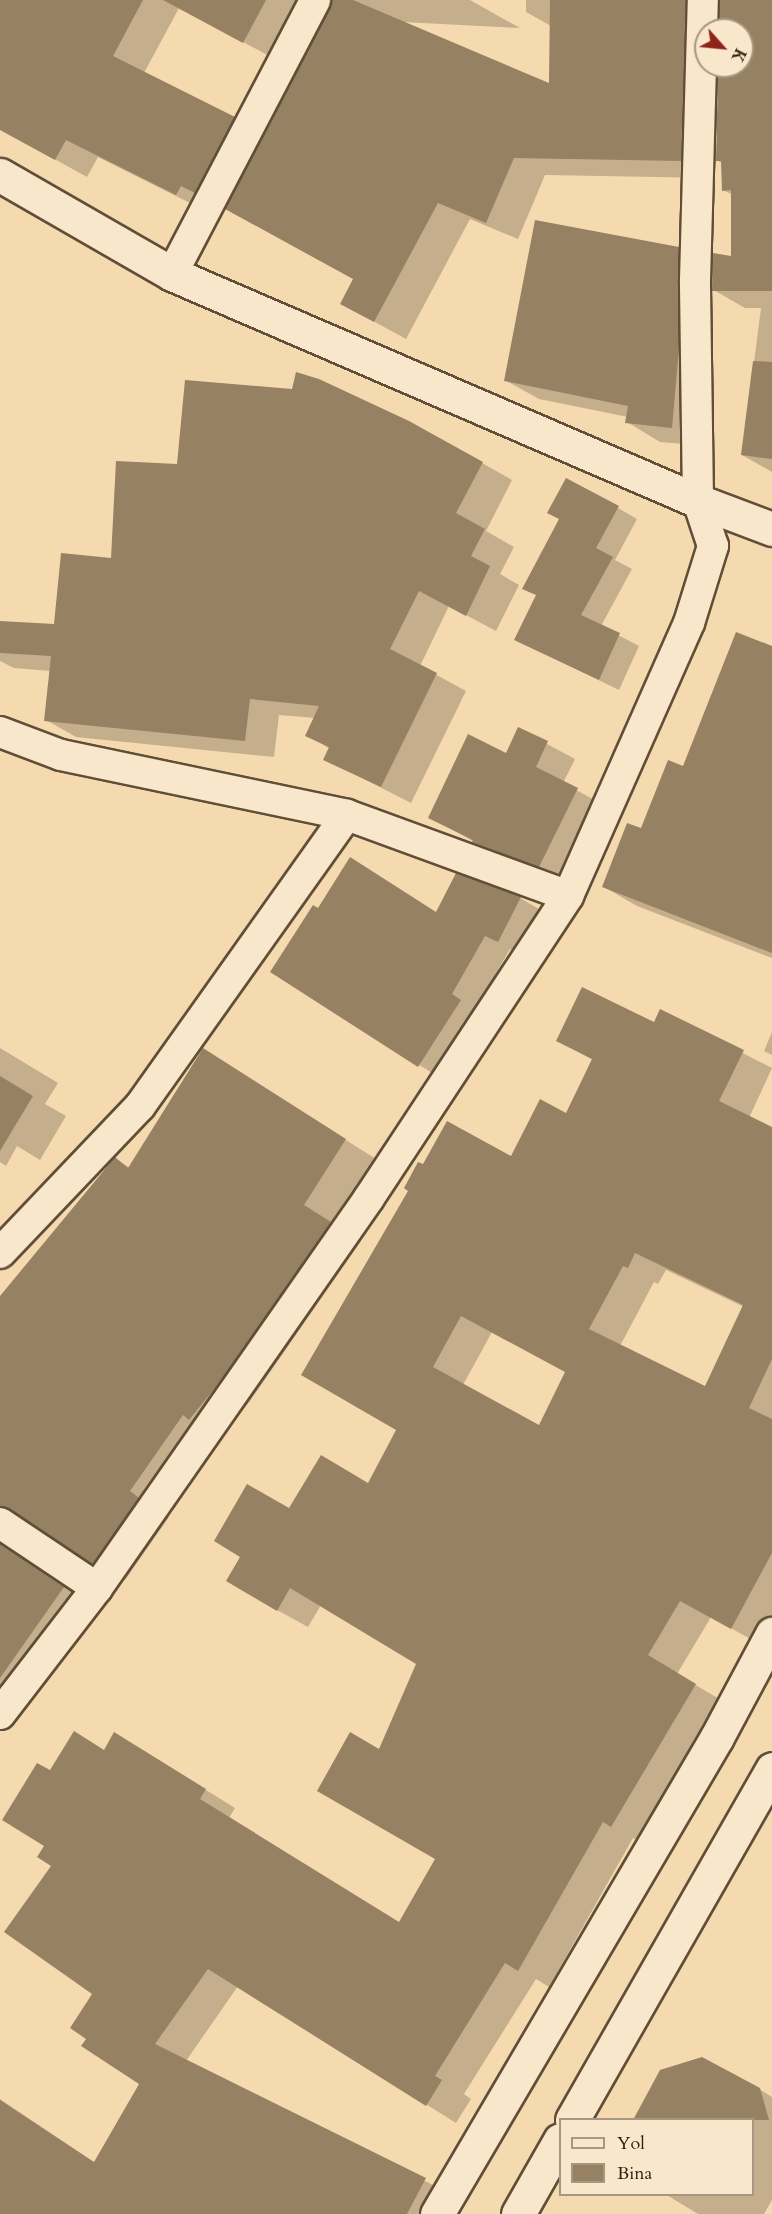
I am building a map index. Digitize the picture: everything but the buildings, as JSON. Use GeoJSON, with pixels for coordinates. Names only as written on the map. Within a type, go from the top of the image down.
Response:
{"type":"FeatureCollection","features":[{"type":"Feature","properties":{"kind":"street"},"geometry":{"type":"LineString","coordinates":[[172,274],[315,0]]}},
{"type":"Feature","properties":{"kind":"street"},"geometry":{"type":"LineString","coordinates":[[0,1714],[97,1588],[369,1198],[568,896],[689,623],[713,546],[698,501],[695,280],[703,0]]}},
{"type":"Feature","properties":{"kind":"street"},"geometry":{"type":"LineString","coordinates":[[0,175],[172,274],[698,501],[772,529]]}},
{"type":"Feature","properties":{"kind":"street"},"geometry":{"type":"LineString","coordinates":[[0,732],[61,755],[347,815],[568,896]]}},
{"type":"Feature","properties":{"kind":"street"},"geometry":{"type":"LineString","coordinates":[[0,1253],[140,1106],[347,815]]}},
{"type":"Feature","properties":{"kind":"street"},"geometry":{"type":"LineString","coordinates":[[0,1523],[97,1588]]}},
{"type":"Feature","properties":{"kind":"street"},"geometry":{"type":"LineString","coordinates":[[437,2214],[711,1748],[772,1634]]}},
{"type":"Feature","properties":{"kind":"street"},"geometry":{"type":"LineString","coordinates":[[573,2118],[772,1769]]}},
{"type":"Feature","properties":{"kind":"street"},"geometry":{"type":"LineString","coordinates":[[518,2214],[559,2143]]}}]}
